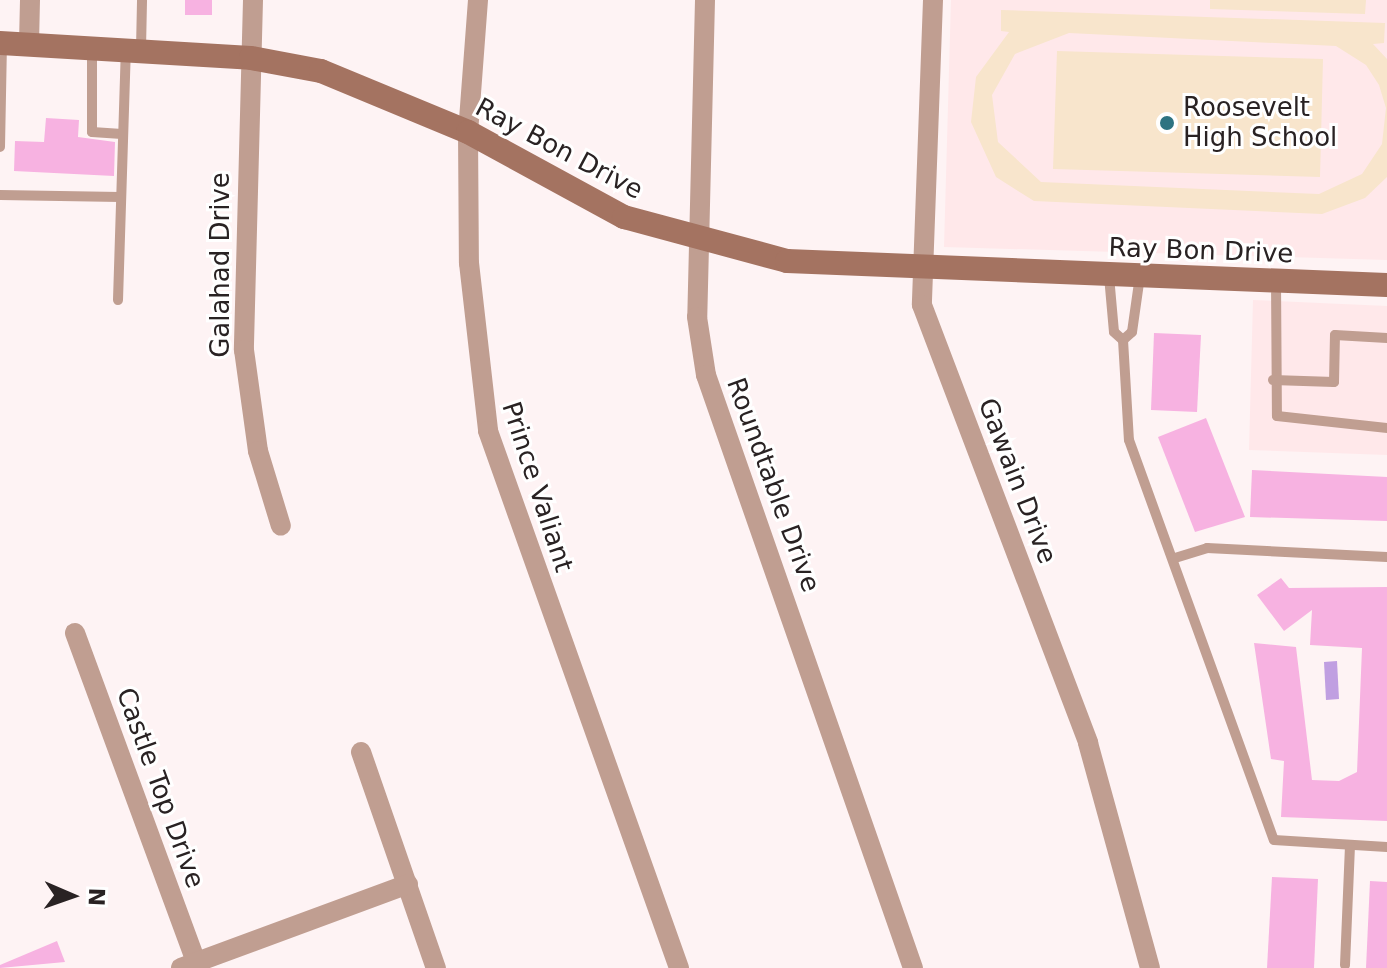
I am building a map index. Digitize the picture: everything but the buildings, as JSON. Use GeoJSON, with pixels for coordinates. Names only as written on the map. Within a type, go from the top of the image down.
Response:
{"type":"FeatureCollection","features":[{"type":"Feature","properties":{"kind":"street"},"geometry":{"type":"LineString","coordinates":[[29,44],[30,0]]}},
{"type":"Feature","properties":{"kind":"street","name":"Galahad Drive"},"geometry":{"type":"LineString","coordinates":[[253,0],[244,350],[258,451],[281,526]]}},
{"type":"Feature","properties":{"kind":"street","name":"Prince Valiant"},"geometry":{"type":"LineString","coordinates":[[478,0],[468,132],[472,333],[488,431],[679,968]]}},
{"type":"Feature","properties":{"kind":"street","name":"Roundtable Drive"},"geometry":{"type":"LineString","coordinates":[[705,0],[697,240],[706,375],[913,968]]}},
{"type":"Feature","properties":{"kind":"street","name":"Gawain Drive"},"geometry":{"type":"LineString","coordinates":[[933,0],[922,305],[1088,743],[1150,968]]}},
{"type":"Feature","properties":{"kind":"street","name":"Ray Bon Drive"},"geometry":{"type":"LineString","coordinates":[[1,43],[92,46],[251,58],[365,84],[468,132],[624,217],[697,240],[787,261],[924,270],[1387,285]]}},
{"type":"Feature","properties":{"kind":"street","name":"Castle Top Drive"},"geometry":{"type":"LineString","coordinates":[[75,633],[188,965]]}},
{"type":"Feature","properties":{"kind":"street"},"geometry":{"type":"LineString","coordinates":[[361,752],[436,968]]}},
{"type":"Feature","properties":{"kind":"street"},"geometry":{"type":"LineString","coordinates":[[188,965],[408,884]]}},
{"type":"Feature","properties":{"kind":"lane"},"geometry":{"type":"LineString","coordinates":[[118,300],[122,134],[142,0]]}},
{"type":"Feature","properties":{"kind":"lane"},"geometry":{"type":"LineString","coordinates":[[0,147],[1,43]]}},
{"type":"Feature","properties":{"kind":"lane"},"geometry":{"type":"LineString","coordinates":[[92,46],[92,132],[122,134]]}},
{"type":"Feature","properties":{"kind":"lane"},"geometry":{"type":"LineString","coordinates":[[0,195],[120,197]]}},
{"type":"Feature","properties":{"kind":"lane"},"geometry":{"type":"LineString","coordinates":[[1109,276],[1114,332],[1123,340],[1129,440],[1175,558],[1274,840],[1387,847]]}},
{"type":"Feature","properties":{"kind":"lane"},"geometry":{"type":"LineString","coordinates":[[1123,340],[1132,332],[1140,276]]}},
{"type":"Feature","properties":{"kind":"lane"},"geometry":{"type":"LineString","coordinates":[[1276,281],[1273,406],[1292,423],[1387,428]]}},
{"type":"Feature","properties":{"kind":"lane"},"geometry":{"type":"LineString","coordinates":[[1273,380],[1334,382],[1335,335],[1387,338]]}},
{"type":"Feature","properties":{"kind":"lane"},"geometry":{"type":"LineString","coordinates":[[1175,558],[1207,548],[1387,557]]}},
{"type":"Feature","properties":{"kind":"lane"},"geometry":{"type":"LineString","coordinates":[[1345,965],[1350,845]]}},
{"type":"Feature","properties":{"kind":"shaded area","name":"Roosevelt High School"},"geometry":{"type":"Polygon","coordinates":[[[951,0],[1387,0],[1387,260],[944,247],[951,0]]]}},
{"type":"Feature","properties":{"kind":"shaded area"},"geometry":{"type":"Polygon","coordinates":[[[1210,0],[1366,0],[1365,14],[1210,9],[1210,0]]]}},
{"type":"Feature","properties":{"kind":"shaded area"},"geometry":{"type":"Polygon","coordinates":[[[1001,10],[1385,23],[1384,43],[1373,44],[1387,59],[1387,177],[1365,198],[1322,214],[1034,201],[996,177],[971,122],[976,77],[1009,32],[1001,31],[1001,10]],[[1069,33],[1015,54],[992,95],[998,142],[1041,182],[1319,194],[1362,174],[1382,144],[1386,108],[1379,85],[1366,65],[1336,46],[1069,33]]]}},
{"type":"Feature","properties":{"kind":"shaded area"},"geometry":{"type":"Polygon","coordinates":[[[1057,51],[1323,59],[1320,177],[1053,169],[1057,51]]]}},
{"type":"Feature","properties":{"kind":"shaded area"},"geometry":{"type":"Polygon","coordinates":[[[1253,300],[1387,306],[1387,455],[1249,450],[1253,300]]]}},
{"type":"Feature","properties":{"kind":"shaded area"},"geometry":{"type":"Polygon","coordinates":[[[1337,661],[1339,699],[1326,700],[1324,662],[1337,661]]]}},
{"type":"Feature","properties":{"kind":"place","name":"Roosevelt High School"},"geometry":{"type":"Point","coordinates":[1167,123]}}]}
